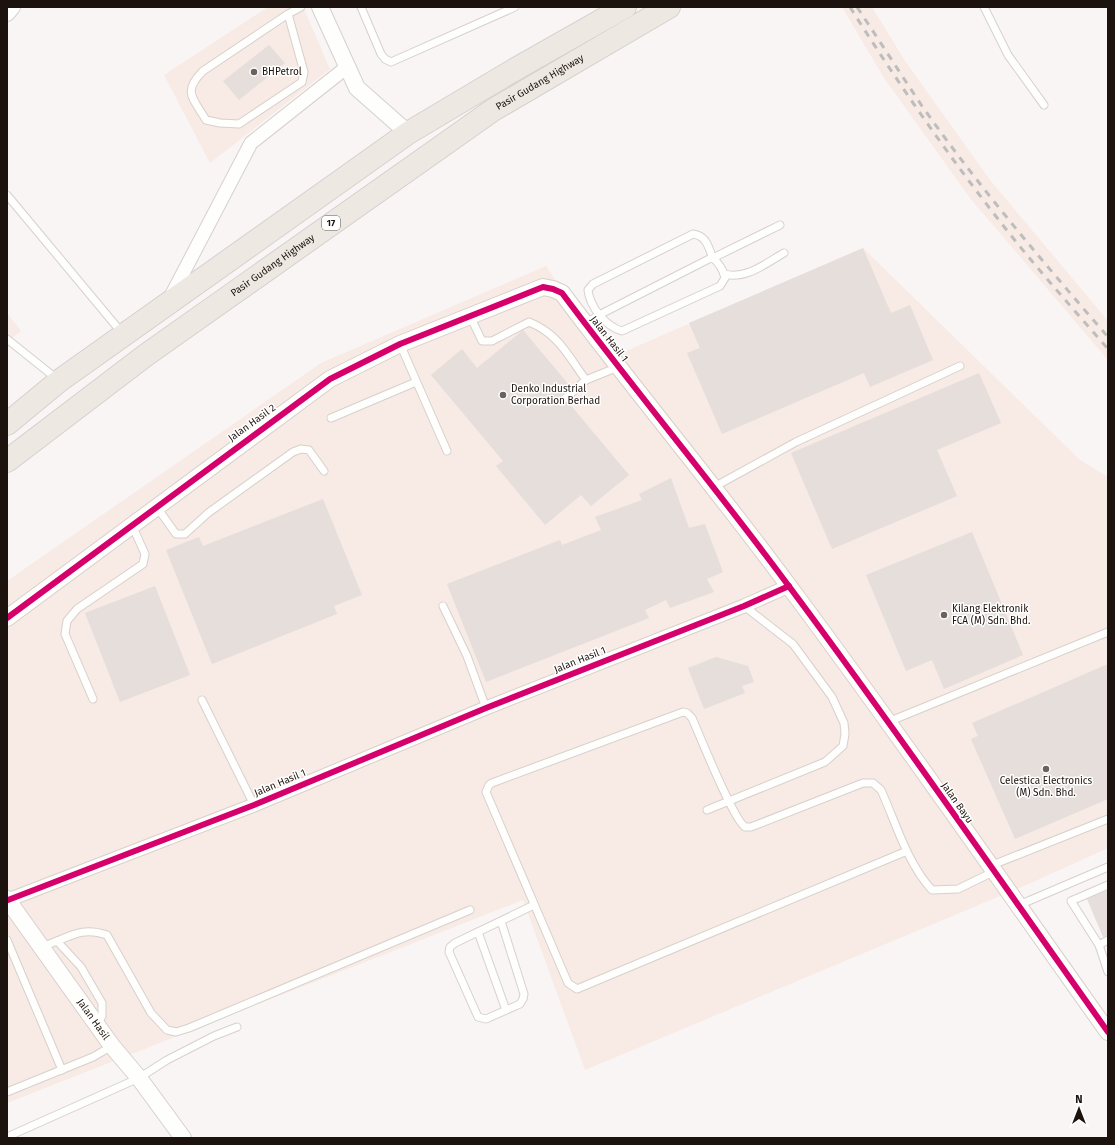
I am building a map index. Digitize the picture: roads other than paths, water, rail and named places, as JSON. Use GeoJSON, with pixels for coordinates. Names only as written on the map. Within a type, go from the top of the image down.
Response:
{"type":"FeatureCollection","features":[{"type":"Feature","properties":{"kind":"highway"},"geometry":{"type":"LineString","coordinates":[[7,424],[59,381],[125,336],[167,303],[408,133],[624,7]]}},
{"type":"Feature","properties":{"kind":"highway","name":"Pasir Gudang Highway"},"geometry":{"type":"LineString","coordinates":[[7,461],[153,350],[493,110],[669,7]]}},
{"type":"Feature","properties":{"kind":"street"},"geometry":{"type":"LineString","coordinates":[[7,13],[12,7]]}},
{"type":"Feature","properties":{"kind":"street"},"geometry":{"type":"LineString","coordinates":[[320,7],[346,67],[357,88],[408,133]]}},
{"type":"Feature","properties":{"kind":"street"},"geometry":{"type":"LineString","coordinates":[[167,303],[251,143],[346,67]]}},
{"type":"Feature","properties":{"kind":"street","name":"Jalan Hasil 1"},"geometry":{"type":"LineString","coordinates":[[7,899],[254,805],[486,708],[744,606],[789,586],[714,487],[618,367],[562,293],[543,287],[535,290]]}},
{"type":"Feature","properties":{"kind":"street","name":"Jalan Hasil 2"},"geometry":{"type":"LineString","coordinates":[[7,618],[156,506],[330,379],[400,344],[535,290]]}},
{"type":"Feature","properties":{"kind":"street","name":"Jalan Bayu"},"geometry":{"type":"LineString","coordinates":[[789,586],[888,722],[1108,1032]]}},
{"type":"Feature","properties":{"kind":"street","name":"Jalan Hasil"},"geometry":{"type":"LineString","coordinates":[[7,899],[112,1046],[139,1078],[183,1138]]}},
{"type":"Feature","properties":{"kind":"lane"},"geometry":{"type":"LineString","coordinates":[[288,14],[304,72],[302,82],[239,124],[220,123],[206,120],[191,94],[191,85],[195,80],[203,71],[288,14],[301,7]]}},
{"type":"Feature","properties":{"kind":"lane"},"geometry":{"type":"LineString","coordinates":[[361,7],[381,54],[385,59],[391,62],[515,7]]}},
{"type":"Feature","properties":{"kind":"lane"},"geometry":{"type":"LineString","coordinates":[[984,7],[1008,55],[1044,105]]}},
{"type":"Feature","properties":{"kind":"lane"},"geometry":{"type":"LineString","coordinates":[[7,195],[125,336]]}},
{"type":"Feature","properties":{"kind":"lane"},"geometry":{"type":"LineString","coordinates":[[585,324],[599,315],[780,225]]}},
{"type":"Feature","properties":{"kind":"lane"},"geometry":{"type":"LineString","coordinates":[[693,234],[706,239],[713,258],[724,274],[724,281],[720,286],[624,331],[619,330],[599,315],[589,295],[588,290],[592,284],[693,234]]}},
{"type":"Feature","properties":{"kind":"lane"},"geometry":{"type":"LineString","coordinates":[[724,274],[742,276],[784,253]]}},
{"type":"Feature","properties":{"kind":"lane"},"geometry":{"type":"LineString","coordinates":[[469,316],[482,341],[492,341],[529,322],[544,328],[559,342],[586,380]]}},
{"type":"Feature","properties":{"kind":"lane"},"geometry":{"type":"LineString","coordinates":[[7,339],[59,381]]}},
{"type":"Feature","properties":{"kind":"lane"},"geometry":{"type":"LineString","coordinates":[[400,344],[447,451]]}},
{"type":"Feature","properties":{"kind":"lane"},"geometry":{"type":"LineString","coordinates":[[714,487],[796,442],[960,366]]}},
{"type":"Feature","properties":{"kind":"lane"},"geometry":{"type":"LineString","coordinates":[[561,402],[586,380],[618,367]]}},
{"type":"Feature","properties":{"kind":"lane"},"geometry":{"type":"LineString","coordinates":[[331,418],[416,382]]}},
{"type":"Feature","properties":{"kind":"lane"},"geometry":{"type":"LineString","coordinates":[[156,506],[176,534],[185,534],[208,513],[293,452],[301,449],[309,450],[324,471]]}},
{"type":"Feature","properties":{"kind":"lane"},"geometry":{"type":"LineString","coordinates":[[93,699],[65,634],[67,621],[77,609],[142,564],[146,554],[132,525]]}},
{"type":"Feature","properties":{"kind":"lane"},"geometry":{"type":"LineString","coordinates":[[443,606],[467,656],[486,708]]}},
{"type":"Feature","properties":{"kind":"lane"},"geometry":{"type":"LineString","coordinates":[[707,810],[825,762],[843,746],[845,734],[844,723],[832,696],[793,644],[744,606]]}},
{"type":"Feature","properties":{"kind":"lane"},"geometry":{"type":"LineString","coordinates":[[888,722],[1108,632]]}},
{"type":"Feature","properties":{"kind":"lane"},"geometry":{"type":"LineString","coordinates":[[202,700],[254,805]]}},
{"type":"Feature","properties":{"kind":"lane"},"geometry":{"type":"LineString","coordinates":[[907,851],[577,989],[568,983],[487,796],[487,788],[492,783],[683,712],[687,712],[692,718],[740,822],[748,827],[863,783],[873,783],[881,790],[907,851],[924,882],[932,890],[958,889],[991,869],[1108,819]]}},
{"type":"Feature","properties":{"kind":"lane"},"geometry":{"type":"LineString","coordinates":[[1018,905],[1108,867]]}},
{"type":"Feature","properties":{"kind":"lane"},"geometry":{"type":"LineString","coordinates":[[1108,885],[1071,901],[1099,944],[1108,972]]}},
{"type":"Feature","properties":{"kind":"lane"},"geometry":{"type":"LineString","coordinates":[[501,922],[524,994],[520,1004],[486,1019],[478,1017],[449,952],[450,947],[478,932],[534,906]]}},
{"type":"Feature","properties":{"kind":"lane"},"geometry":{"type":"LineString","coordinates":[[41,947],[79,932],[94,930],[107,935],[151,1013],[167,1030],[176,1032],[189,1028],[470,910]]}},
{"type":"Feature","properties":{"kind":"lane"},"geometry":{"type":"LineString","coordinates":[[478,932],[506,1010]]}},
{"type":"Feature","properties":{"kind":"lane"},"geometry":{"type":"LineString","coordinates":[[7,940],[62,1070]]}},
{"type":"Feature","properties":{"kind":"lane"},"geometry":{"type":"LineString","coordinates":[[1099,944],[1108,940]]}},
{"type":"Feature","properties":{"kind":"lane"},"geometry":{"type":"LineString","coordinates":[[57,941],[81,967],[102,1003],[102,1016],[98,1025]]}},
{"type":"Feature","properties":{"kind":"lane"},"geometry":{"type":"LineString","coordinates":[[7,1137],[139,1078],[174,1057],[214,1036],[237,1027]]}},
{"type":"Feature","properties":{"kind":"lane"},"geometry":{"type":"LineString","coordinates":[[7,1092],[93,1057],[112,1046]]}},
{"type":"Feature","properties":{"kind":"railway"},"geometry":{"type":"LineString","coordinates":[[850,7],[907,94],[988,206],[1021,248],[1108,349]]}},
{"type":"Feature","properties":{"kind":"railway"},"geometry":{"type":"LineString","coordinates":[[857,7],[922,106],[966,166],[1108,337]]}},
{"type":"Feature","properties":{"kind":"place","name":"BHPetrol"},"geometry":{"type":"Point","coordinates":[254,72]}},
{"type":"Feature","properties":{"kind":"place","name":"Denko Industrial Corporation Berhad"},"geometry":{"type":"Point","coordinates":[503,395]}},
{"type":"Feature","properties":{"kind":"place","name":"Kilang Elektronik FCA (M) Sdn. Bhd."},"geometry":{"type":"Point","coordinates":[944,615]}},
{"type":"Feature","properties":{"kind":"place","name":"Celestica Electronics (M) Sdn. Bhd."},"geometry":{"type":"Point","coordinates":[1046,769]}}]}
